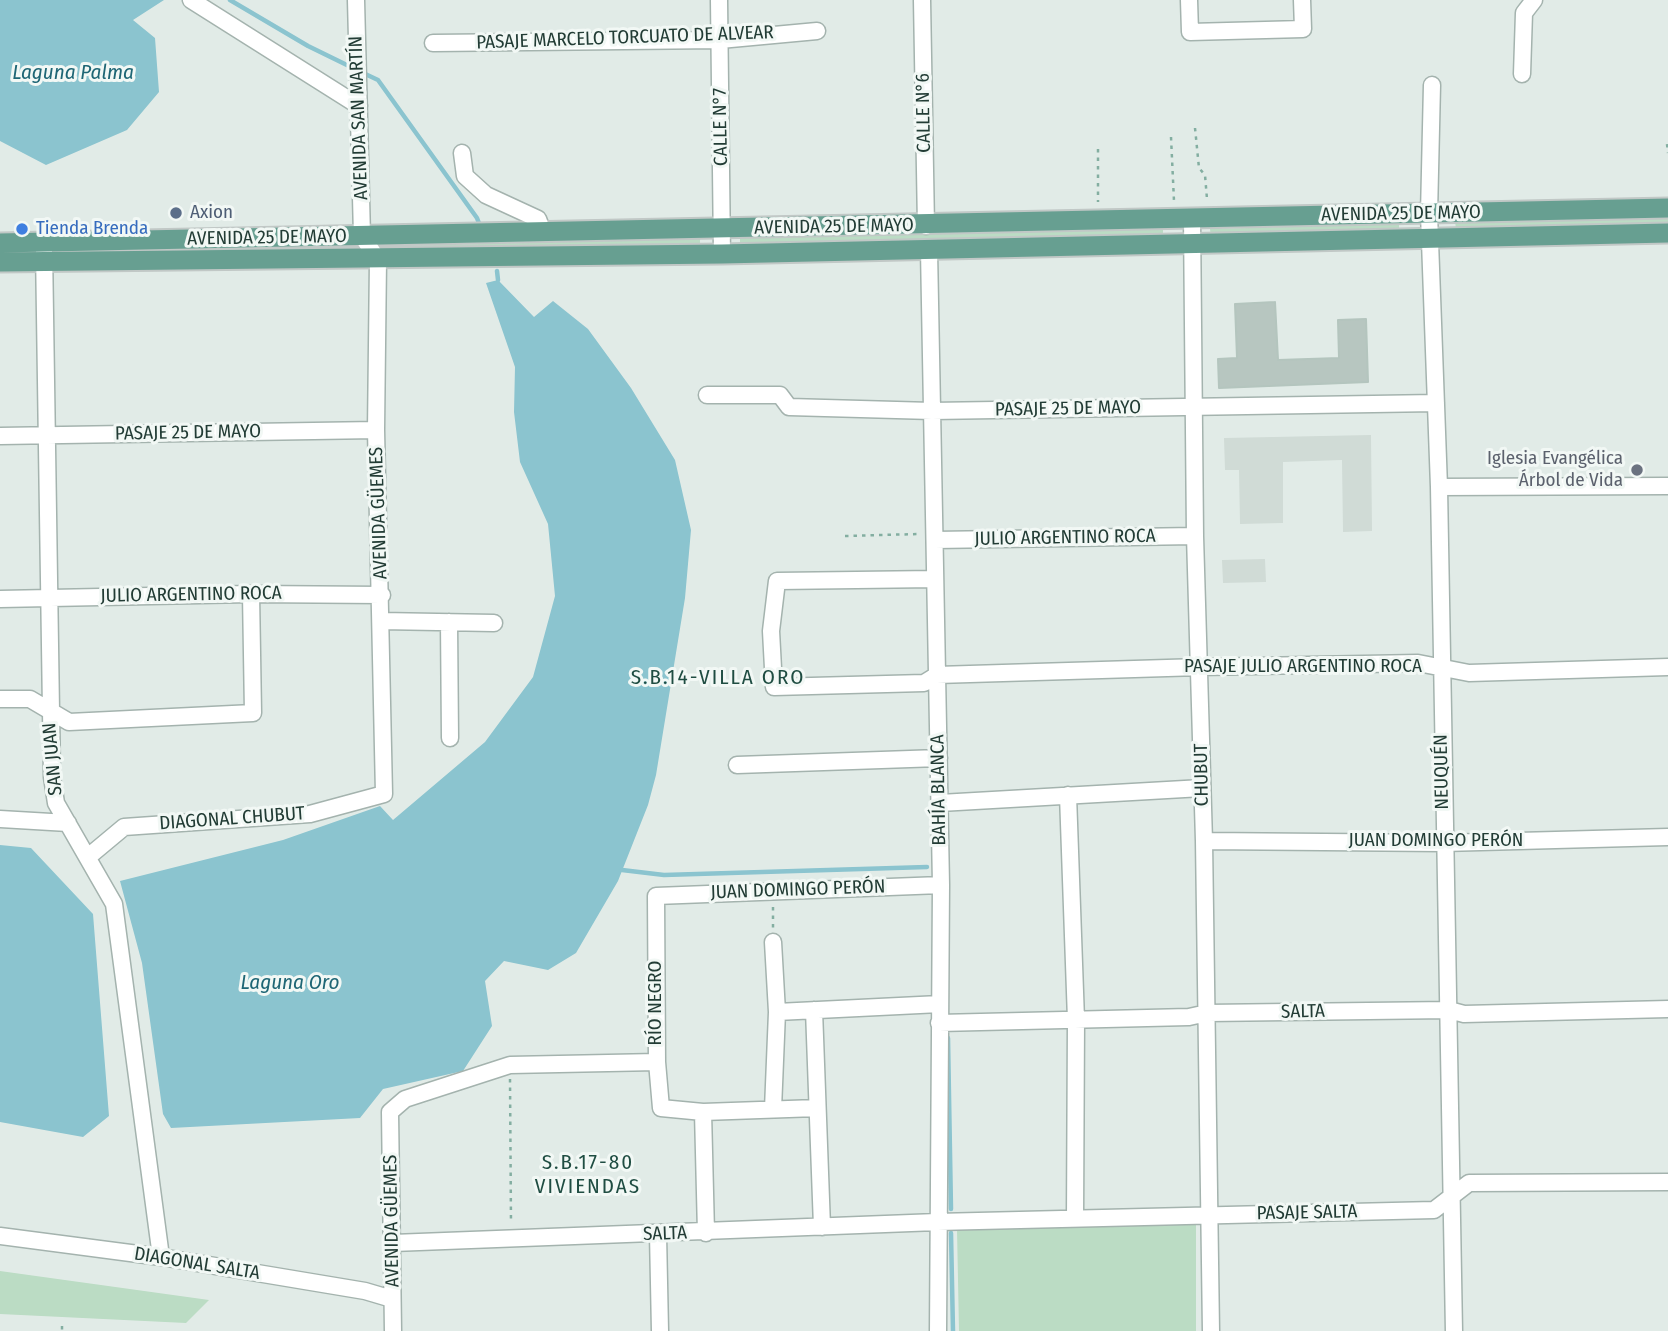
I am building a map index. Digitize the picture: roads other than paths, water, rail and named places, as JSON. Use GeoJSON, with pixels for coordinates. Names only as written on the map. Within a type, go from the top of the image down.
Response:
{"type":"FeatureCollection","features":[{"type":"Feature","properties":{"kind":"main road","name":"AVENIDA 25 DE MAYO"},"geometry":{"type":"LineString","coordinates":[[0,262],[44,252],[362,236],[1668,208]]}},
{"type":"Feature","properties":{"kind":"main road","name":"AVENIDA 25 DE MAYO"},"geometry":{"type":"LineString","coordinates":[[0,243],[44,252],[378,260],[1668,233]]}},
{"type":"Feature","properties":{"kind":"street"},"geometry":{"type":"LineString","coordinates":[[191,0],[359,106]]}},
{"type":"Feature","properties":{"kind":"street","name":"AVENIDA SAN MARTÍN"},"geometry":{"type":"LineString","coordinates":[[356,0],[362,236]]}},
{"type":"Feature","properties":{"kind":"street","name":"CALLE N°7"},"geometry":{"type":"LineString","coordinates":[[719,0],[722,254]]}},
{"type":"Feature","properties":{"kind":"street","name":"CALLE N°6"},"geometry":{"type":"LineString","coordinates":[[922,0],[926,226]]}},
{"type":"Feature","properties":{"kind":"street"},"geometry":{"type":"LineString","coordinates":[[1189,0],[1190,32],[1303,29],[1302,0]]}},
{"type":"Feature","properties":{"kind":"street"},"geometry":{"type":"LineString","coordinates":[[1522,74],[1524,12],[1534,0]]}},
{"type":"Feature","properties":{"kind":"street","name":"PASAJE MARCELO TORCUATO DE ALVEAR"},"geometry":{"type":"LineString","coordinates":[[433,43],[720,40],[817,31]]}},
{"type":"Feature","properties":{"kind":"street","name":"NEUQUÉN"},"geometry":{"type":"LineString","coordinates":[[1432,85],[1429,214],[1439,487],[1443,843],[1449,1010],[1454,1331]]}},
{"type":"Feature","properties":{"kind":"street"},"geometry":{"type":"LineString","coordinates":[[462,153],[465,176],[486,195],[538,219],[542,232]]}},
{"type":"Feature","properties":{"kind":"street","name":"CHUBUT"},"geometry":{"type":"LineString","coordinates":[[1192,219],[1195,536],[1207,1013],[1211,1331]]}},
{"type":"Feature","properties":{"kind":"street"},"geometry":{"type":"LineString","coordinates":[[362,236],[378,260]]}},
{"type":"Feature","properties":{"kind":"street","name":"BAHÍA BLANCA"},"geometry":{"type":"LineString","coordinates":[[929,250],[941,885],[938,1331]]}},
{"type":"Feature","properties":{"kind":"street","name":"SAN JUAN"},"geometry":{"type":"LineString","coordinates":[[44,252],[47,597],[52,778],[57,803],[114,904],[161,1257]]}},
{"type":"Feature","properties":{"kind":"street","name":"AVENIDA GÜEMES"},"geometry":{"type":"LineString","coordinates":[[378,260],[376,430],[382,595],[384,794]]}},
{"type":"Feature","properties":{"kind":"street","name":"PASAJE 25 DE MAYO"},"geometry":{"type":"LineString","coordinates":[[707,395],[780,396],[789,407],[932,411],[1436,403]]}},
{"type":"Feature","properties":{"kind":"street","name":"PASAJE 25 DE MAYO"},"geometry":{"type":"LineString","coordinates":[[0,436],[376,430]]}},
{"type":"Feature","properties":{"kind":"street"},"geometry":{"type":"LineString","coordinates":[[1439,487],[1668,486]]}},
{"type":"Feature","properties":{"kind":"street","name":"JULIO ARGENTINO ROCA"},"geometry":{"type":"LineString","coordinates":[[935,540],[1195,536]]}},
{"type":"Feature","properties":{"kind":"street","name":"PASAJE JULIO ARGENTINO ROCA"},"geometry":{"type":"LineString","coordinates":[[935,579],[777,581],[771,631],[774,687],[924,683],[937,675],[1200,667],[1418,663],[1469,673],[1668,667]]}},
{"type":"Feature","properties":{"kind":"street"},"geometry":{"type":"LineString","coordinates":[[0,699],[30,699],[69,722],[253,713],[251,594]]}},
{"type":"Feature","properties":{"kind":"street","name":"JULIO ARGENTINO ROCA"},"geometry":{"type":"LineString","coordinates":[[0,599],[251,594],[382,595]]}},
{"type":"Feature","properties":{"kind":"street"},"geometry":{"type":"LineString","coordinates":[[382,621],[494,623]]}},
{"type":"Feature","properties":{"kind":"street"},"geometry":{"type":"LineString","coordinates":[[449,622],[450,738]]}},
{"type":"Feature","properties":{"kind":"street"},"geometry":{"type":"LineString","coordinates":[[737,765],[939,758]]}},
{"type":"Feature","properties":{"kind":"street"},"geometry":{"type":"LineString","coordinates":[[940,803],[1202,788]]}},
{"type":"Feature","properties":{"kind":"street","name":"DIAGONAL CHUBUT"},"geometry":{"type":"LineString","coordinates":[[88,857],[124,827],[310,814],[384,794]]}},
{"type":"Feature","properties":{"kind":"street"},"geometry":{"type":"LineString","coordinates":[[1068,795],[1076,1020],[1075,1217]]}},
{"type":"Feature","properties":{"kind":"street"},"geometry":{"type":"LineString","coordinates":[[0,819],[68,823]]}},
{"type":"Feature","properties":{"kind":"street","name":"JUAN DOMINGO PERÓN"},"geometry":{"type":"LineString","coordinates":[[1203,841],[1443,843],[1668,837]]}},
{"type":"Feature","properties":{"kind":"street","name":"JUAN DOMINGO PERÓN"},"geometry":{"type":"LineString","coordinates":[[656,897],[941,885]]}},
{"type":"Feature","properties":{"kind":"street","name":"RÍO NEGRO"},"geometry":{"type":"LineString","coordinates":[[656,897],[657,1062],[661,1108],[703,1112]]}},
{"type":"Feature","properties":{"kind":"street"},"geometry":{"type":"LineString","coordinates":[[773,942],[777,1012],[773,1109]]}},
{"type":"Feature","properties":{"kind":"street"},"geometry":{"type":"LineString","coordinates":[[777,1012],[940,1004]]}},
{"type":"Feature","properties":{"kind":"street","name":"SALTA"},"geometry":{"type":"LineString","coordinates":[[939,1023],[1189,1017],[1207,1013],[1449,1010],[1464,1014],[1668,1009]]}},
{"type":"Feature","properties":{"kind":"street"},"geometry":{"type":"LineString","coordinates":[[814,1010],[822,1227]]}},
{"type":"Feature","properties":{"kind":"street","name":"AVENIDA GÜEMES"},"geometry":{"type":"LineString","coordinates":[[393,1331],[390,1112],[405,1099],[510,1065],[657,1062]]}},
{"type":"Feature","properties":{"kind":"street"},"geometry":{"type":"LineString","coordinates":[[706,1233],[703,1112],[817,1108]]}},
{"type":"Feature","properties":{"kind":"street","name":"PASAJE SALTA"},"geometry":{"type":"LineString","coordinates":[[937,1222],[1434,1210],[1469,1183],[1668,1182]]}},
{"type":"Feature","properties":{"kind":"street","name":"SALTA"},"geometry":{"type":"LineString","coordinates":[[393,1243],[937,1222]]}},
{"type":"Feature","properties":{"kind":"street"},"geometry":{"type":"LineString","coordinates":[[657,1234],[660,1331]]}},
{"type":"Feature","properties":{"kind":"street","name":"DIAGONAL SALTA"},"geometry":{"type":"LineString","coordinates":[[0,1236],[161,1257],[365,1291],[392,1299]]}},
{"type":"Feature","properties":{"kind":"water","name":"Laguna Palma"},"geometry":{"type":"Polygon","coordinates":[[[0,0],[164,0],[133,20],[155,38],[159,92],[127,130],[46,165],[0,141],[0,0]]]}},
{"type":"Feature","properties":{"kind":"water","name":"Laguna Oro"},"geometry":{"type":"Polygon","coordinates":[[[498,280],[534,317],[553,301],[588,329],[631,388],[675,460],[691,530],[685,598],[656,775],[648,805],[618,881],[576,953],[548,970],[504,961],[485,981],[492,1026],[463,1071],[383,1089],[360,1118],[171,1128],[163,1114],[142,963],[120,881],[283,840],[380,806],[393,820],[485,742],[533,677],[555,596],[548,524],[520,462],[514,412],[515,367],[486,283],[498,280]]]}},
{"type":"Feature","properties":{"kind":"water"},"geometry":{"type":"Polygon","coordinates":[[[0,845],[31,848],[93,914],[109,1116],[83,1137],[0,1122],[0,845]]]}},
{"type":"Feature","properties":{"kind":"waterway"},"geometry":{"type":"LineString","coordinates":[[230,0],[308,46],[353,68]]}},
{"type":"Feature","properties":{"kind":"waterway"},"geometry":{"type":"LineString","coordinates":[[361,72],[378,80],[477,218],[480,226]]}},
{"type":"Feature","properties":{"kind":"waterway"},"geometry":{"type":"LineString","coordinates":[[497,271],[498,280]]}},
{"type":"Feature","properties":{"kind":"waterway"},"geometry":{"type":"LineString","coordinates":[[622,870],[664,875],[927,867]]}},
{"type":"Feature","properties":{"kind":"waterway"},"geometry":{"type":"LineString","coordinates":[[948,1038],[951,1209]]}},
{"type":"Feature","properties":{"kind":"waterway"},"geometry":{"type":"LineString","coordinates":[[951,1233],[953,1331]]}},
{"type":"Feature","properties":{"kind":"place","name":"Axion"},"geometry":{"type":"Point","coordinates":[176,213]}},
{"type":"Feature","properties":{"kind":"place","name":"Tienda Brenda"},"geometry":{"type":"Point","coordinates":[22,229]}},
{"type":"Feature","properties":{"kind":"place","name":"Iglesia Evangélica Árbol de Vida"},"geometry":{"type":"Point","coordinates":[1637,470]}},
{"type":"Feature","properties":{"kind":"district","name":"S.B.14-VILLA ORO"},"geometry":{"type":"Point","coordinates":[718,678]}},
{"type":"Feature","properties":{"kind":"district","name":"S.B.17-80 VIVIENDAS"},"geometry":{"type":"Point","coordinates":[588,1175]}}]}
